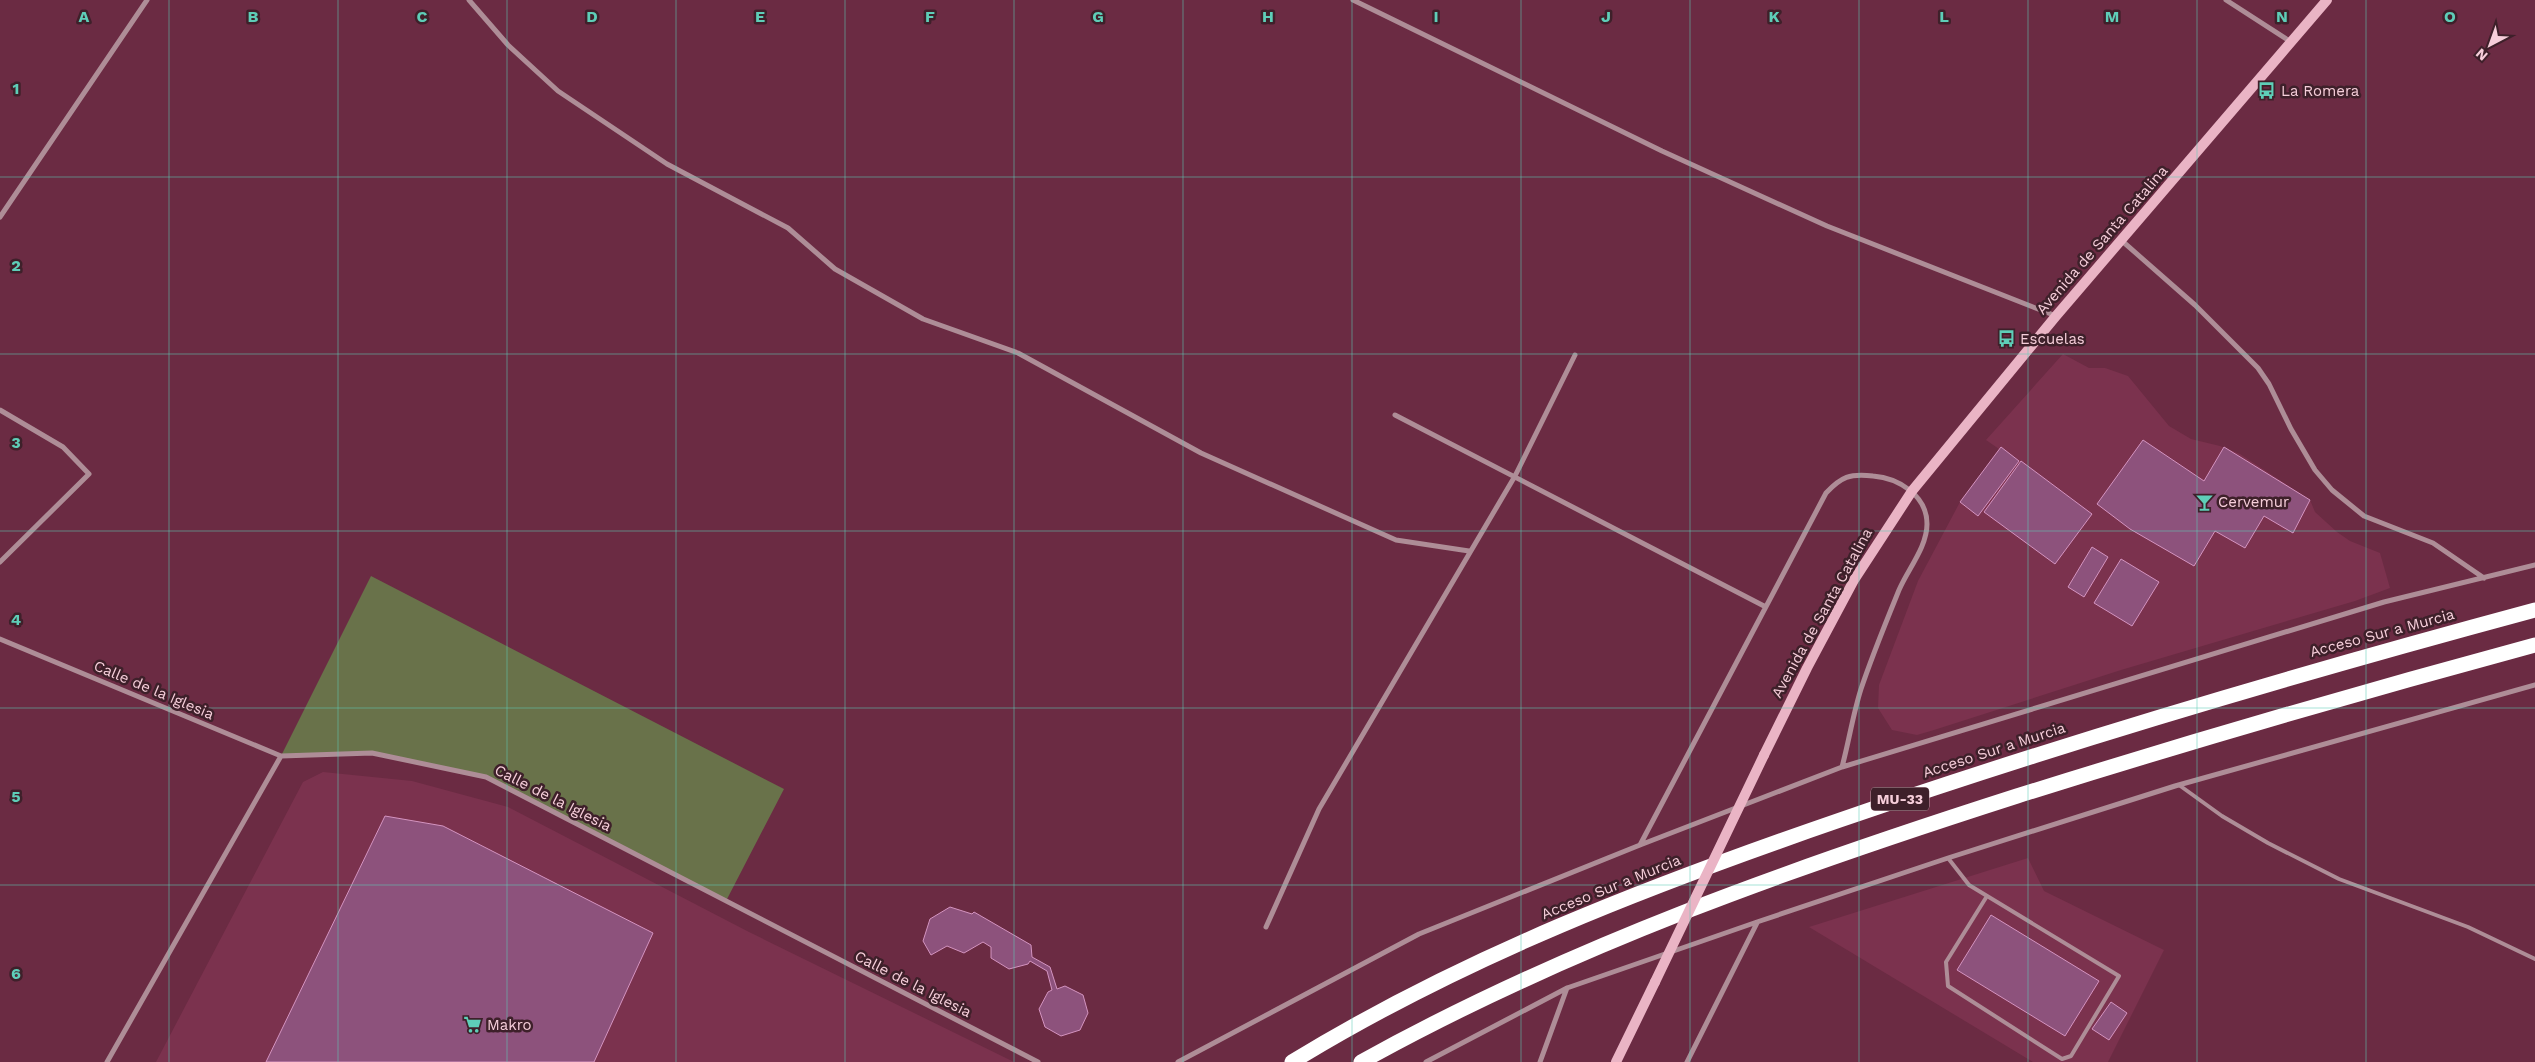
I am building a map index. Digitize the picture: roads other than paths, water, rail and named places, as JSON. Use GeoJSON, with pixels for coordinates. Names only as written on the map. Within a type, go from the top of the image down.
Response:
{"type":"FeatureCollection","features":[{"type":"Feature","properties":{"kind":"highway","name":"Acceso Sur a Murcia"},"geometry":{"type":"LineString","coordinates":[[1292,1062],[1428,987],[1567,923],[1671,880],[1957,779],[2145,720],[2349,660],[2535,610]]}},
{"type":"Feature","properties":{"kind":"highway","name":"MU-33"},"geometry":{"type":"LineString","coordinates":[[1361,1062],[1516,982],[1581,953],[1761,883],[1967,812],[2213,735],[2535,645]]}},
{"type":"Feature","properties":{"kind":"main road","name":"Avenida de Santa Catalina"},"geometry":{"type":"LineString","coordinates":[[1616,1062],[1806,668],[1854,580],[1912,491],[2056,316],[2327,0]]}},
{"type":"Feature","properties":{"kind":"street"},"geometry":{"type":"LineString","coordinates":[[0,217],[147,0]]}},
{"type":"Feature","properties":{"kind":"street"},"geometry":{"type":"LineString","coordinates":[[469,0],[508,45],[558,91],[667,164],[788,228],[835,269],[923,319],[1018,353],[1201,453],[1396,540],[1469,551]]}},
{"type":"Feature","properties":{"kind":"street"},"geometry":{"type":"LineString","coordinates":[[1353,0],[1662,151],[1827,226],[2056,316]]}},
{"type":"Feature","properties":{"kind":"street"},"geometry":{"type":"LineString","coordinates":[[2226,0],[2291,42]]}},
{"type":"Feature","properties":{"kind":"street"},"geometry":{"type":"LineString","coordinates":[[2121,240],[2195,305],[2258,368],[2315,470],[2347,504],[2364,516],[2433,543],[2484,578]]}},
{"type":"Feature","properties":{"kind":"street"},"geometry":{"type":"LineString","coordinates":[[1266,927],[1319,810],[1469,551],[1515,476],[1575,355]]}},
{"type":"Feature","properties":{"kind":"street"},"geometry":{"type":"LineString","coordinates":[[0,410],[63,447],[89,474],[0,562]]}},
{"type":"Feature","properties":{"kind":"street"},"geometry":{"type":"LineString","coordinates":[[1395,415],[1764,606]]}},
{"type":"Feature","properties":{"kind":"street"},"geometry":{"type":"LineString","coordinates":[[1640,845],[1810,518],[1826,493],[1839,479],[1862,475],[1886,477],[1912,491],[1924,508],[1927,523],[1925,538],[1900,588],[1861,690],[1842,767]]}},
{"type":"Feature","properties":{"kind":"street"},"geometry":{"type":"LineString","coordinates":[[1178,1062],[1419,934],[1640,845],[1842,767],[2384,602],[2535,565]]}},
{"type":"Feature","properties":{"kind":"street","name":"Calle de la Iglesia"},"geometry":{"type":"LineString","coordinates":[[0,639],[282,756],[372,753],[486,777],[1038,1062]]}},
{"type":"Feature","properties":{"kind":"street"},"geometry":{"type":"LineString","coordinates":[[1426,1062],[1568,988],[1757,922],[1948,858],[2178,785],[2535,684]]}},
{"type":"Feature","properties":{"kind":"street"},"geometry":{"type":"LineString","coordinates":[[107,1062],[282,756]]}},
{"type":"Feature","properties":{"kind":"street"},"geometry":{"type":"LineString","coordinates":[[1687,1062],[1757,922]]}},
{"type":"Feature","properties":{"kind":"street"},"geometry":{"type":"LineString","coordinates":[[1540,1062],[1568,988]]}},
{"type":"Feature","properties":{"kind":"lane"},"geometry":{"type":"LineString","coordinates":[[2178,785],[2222,816],[2268,843],[2339,879],[2468,926],[2535,959]]}},
{"type":"Feature","properties":{"kind":"lane"},"geometry":{"type":"LineString","coordinates":[[1948,858],[1969,885],[2119,976],[2071,1056],[2062,1060],[1948,986],[1946,962],[1987,896]]}},
{"type":"Feature","properties":{"kind":"place","name":"La Romera"},"geometry":{"type":"Point","coordinates":[2267,91]}},
{"type":"Feature","properties":{"kind":"place","name":"Escuelas"},"geometry":{"type":"Point","coordinates":[2006,339]}},
{"type":"Feature","properties":{"kind":"place","name":"Cervemur"},"geometry":{"type":"Point","coordinates":[2204,502]}},
{"type":"Feature","properties":{"kind":"place","name":"Makro"},"geometry":{"type":"Point","coordinates":[473,1025]}}]}
